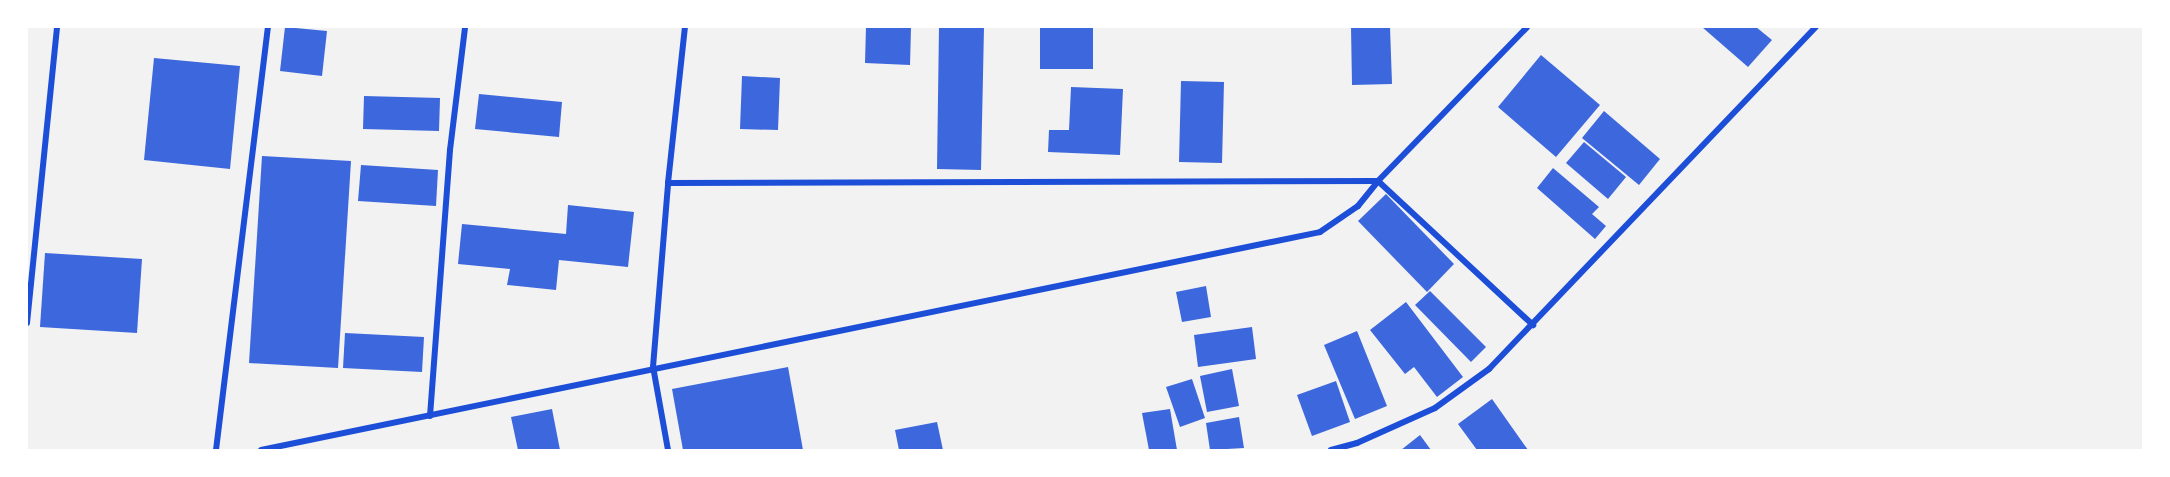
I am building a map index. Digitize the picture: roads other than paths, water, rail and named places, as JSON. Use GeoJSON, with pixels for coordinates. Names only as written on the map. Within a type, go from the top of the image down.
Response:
{"type":"FeatureCollection","features":[{"type":"Feature","properties":{"kind":"street"},"geometry":{"type":"LineString","coordinates":[[27,323],[57,27]]}},
{"type":"Feature","properties":{"kind":"street"},"geometry":{"type":"LineString","coordinates":[[216,450],[268,27]]}},
{"type":"Feature","properties":{"kind":"street"},"geometry":{"type":"LineString","coordinates":[[430,416],[450,150],[465,27]]}},
{"type":"Feature","properties":{"kind":"street"},"geometry":{"type":"LineString","coordinates":[[668,450],[653,367],[668,183],[685,27]]}},
{"type":"Feature","properties":{"kind":"street"},"geometry":{"type":"LineString","coordinates":[[261,450],[653,367],[1320,232],[1358,206],[1378,180],[1527,27]]}},
{"type":"Feature","properties":{"kind":"street"},"geometry":{"type":"LineString","coordinates":[[1331,450],[1357,443],[1435,408],[1489,369],[1816,27]]}},
{"type":"Feature","properties":{"kind":"street"},"geometry":{"type":"LineString","coordinates":[[668,183],[1378,180],[1533,325]]}}]}
